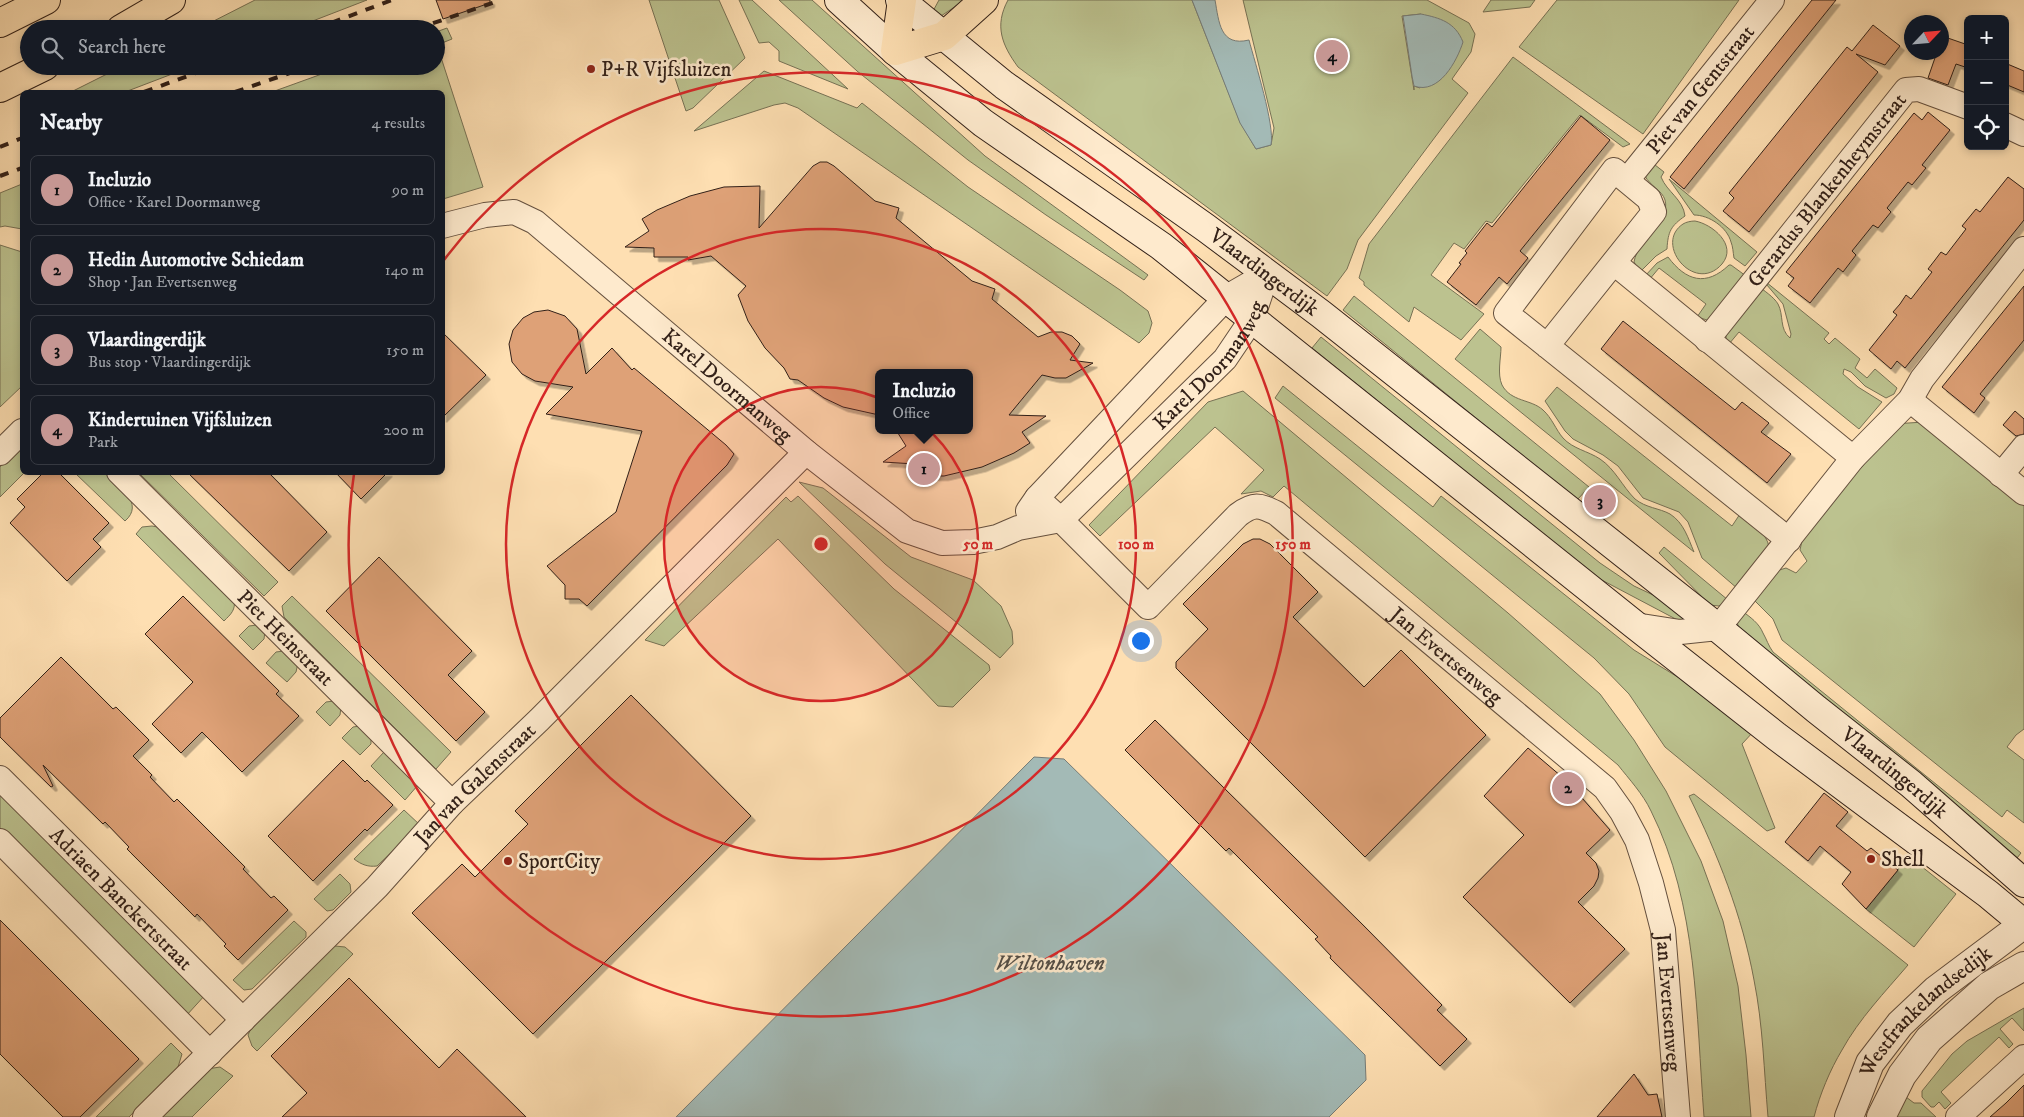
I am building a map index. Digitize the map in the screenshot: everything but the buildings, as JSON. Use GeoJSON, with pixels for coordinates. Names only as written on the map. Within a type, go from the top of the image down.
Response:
{"type":"FeatureCollection","features":[{"type":"Feature","properties":{"kind":"highway"},"geometry":{"type":"LineString","coordinates":[[0,23],[46,0]]}},
{"type":"Feature","properties":{"kind":"highway"},"geometry":{"type":"LineString","coordinates":[[137,20],[171,0]]}},
{"type":"Feature","properties":{"kind":"highway"},"geometry":{"type":"LineString","coordinates":[[901,0],[895,51],[944,36],[984,0]]}},
{"type":"Feature","properties":{"kind":"highway"},"geometry":{"type":"LineString","coordinates":[[0,88],[27,75]]}},
{"type":"Feature","properties":{"kind":"main road","name":"Vlaardingerdijk"},"geometry":{"type":"LineString","coordinates":[[839,0],[895,51],[983,123],[1161,246],[1776,736],[1988,894],[2024,924]]}},
{"type":"Feature","properties":{"kind":"main road","name":"Vlaardingerdijk"},"geometry":{"type":"LineString","coordinates":[[901,0],[1004,85],[1268,274],[1718,628],[1911,784],[2024,883]]}},
{"type":"Feature","properties":{"kind":"main road","name":"Westfrankelandsedijk"},"geometry":{"type":"LineString","coordinates":[[1849,1117],[1870,1063],[1900,1024],[1936,990],[2024,924]]}},
{"type":"Feature","properties":{"kind":"main road","name":"Westfrankelandsedijk"},"geometry":{"type":"LineString","coordinates":[[1881,1117],[1902,1075],[1929,1039],[1990,986],[2024,966]]}},
{"type":"Feature","properties":{"kind":"street","name":"Piet van Gentstraat"},"geometry":{"type":"LineString","coordinates":[[1628,179],[1772,0]]}},
{"type":"Feature","properties":{"kind":"street","name":"Gerardus Blankenheymstraat"},"geometry":{"type":"LineString","coordinates":[[1707,340],[1906,90],[1919,89],[1964,106]]}},
{"type":"Feature","properties":{"kind":"street"},"geometry":{"type":"LineString","coordinates":[[2009,126],[2024,134]]}},
{"type":"Feature","properties":{"kind":"street"},"geometry":{"type":"LineString","coordinates":[[1547,346],[1654,212],[1649,199],[1628,179],[1614,170],[1506,313],[1547,346],[1789,540]]}},
{"type":"Feature","properties":{"kind":"street","name":"Karel Doormanweg"},"geometry":{"type":"LineString","coordinates":[[445,225],[485,215],[514,212],[535,222],[806,452],[907,531],[942,542],[973,542],[997,537],[1018,528],[1061,520],[1225,359],[1252,319],[1268,274]]}},
{"type":"Feature","properties":{"kind":"street"},"geometry":{"type":"LineString","coordinates":[[1718,628],[1854,458],[1910,400],[1922,379],[2024,249]]}},
{"type":"Feature","properties":{"kind":"street"},"geometry":{"type":"LineString","coordinates":[[1614,263],[1854,458]]}},
{"type":"Feature","properties":{"kind":"street","name":"Karel Doormanweg"},"geometry":{"type":"LineString","coordinates":[[1018,528],[1036,498],[1227,297],[1268,274]]}},
{"type":"Feature","properties":{"kind":"street"},"geometry":{"type":"LineString","coordinates":[[1910,400],[2024,493]]}},
{"type":"Feature","properties":{"kind":"street"},"geometry":{"type":"LineString","coordinates":[[0,453],[20,433]]}},
{"type":"Feature","properties":{"kind":"street"},"geometry":{"type":"LineString","coordinates":[[2001,475],[2024,447]]}},
{"type":"Feature","properties":{"kind":"street","name":"Jan van Galenstraat"},"geometry":{"type":"LineString","coordinates":[[144,1117],[377,887],[452,803],[539,720],[806,452]]}},
{"type":"Feature","properties":{"kind":"street","name":"Piet Heinstraat"},"geometry":{"type":"LineString","coordinates":[[122,475],[452,803]]}},
{"type":"Feature","properties":{"kind":"street","name":"Jan Evertsenweg"},"geometry":{"type":"LineString","coordinates":[[1036,498],[1061,520],[1148,608],[1238,515],[1248,508],[1261,505],[1276,513],[1605,788],[1622,812],[1637,840],[1652,883],[1663,930],[1678,1117]]}},
{"type":"Feature","properties":{"kind":"street","name":"Vlaardingerdijk"},"geometry":{"type":"LineString","coordinates":[[1635,625],[1680,632],[1718,628]]}},
{"type":"Feature","properties":{"kind":"street","name":"Adriaen Banckertstraat"},"geometry":{"type":"LineString","coordinates":[[0,778],[243,1020]]}},
{"type":"Feature","properties":{"kind":"street"},"geometry":{"type":"LineString","coordinates":[[0,841],[210,1053]]}},
{"type":"Feature","properties":{"kind":"street"},"geometry":{"type":"LineString","coordinates":[[1958,1117],[2024,1057]]}},
{"type":"Feature","properties":{"kind":"green space"},"geometry":{"type":"Polygon","coordinates":[[[255,0],[367,0],[315,20],[216,20],[255,0]]]}},
{"type":"Feature","properties":{"kind":"green space"},"geometry":{"type":"Polygon","coordinates":[[[649,0],[719,0],[745,58],[693,108],[686,111],[649,0]]]}},
{"type":"Feature","properties":{"kind":"green space"},"geometry":{"type":"Polygon","coordinates":[[[739,0],[752,0],[848,89],[779,61],[779,51],[769,42],[759,43],[739,0]]]}},
{"type":"Feature","properties":{"kind":"green space"},"geometry":{"type":"Polygon","coordinates":[[[779,0],[812,0],[985,156],[1148,275],[1144,280],[1046,215],[968,160],[857,71],[779,0]]]}},
{"type":"Feature","properties":{"kind":"green space"},"geometry":{"type":"Polygon","coordinates":[[[939,0],[965,0],[938,18],[932,13],[939,0]]]}},
{"type":"Feature","properties":{"kind":"green space"},"geometry":{"type":"Polygon","coordinates":[[[1008,0],[1192,0],[1240,122],[1256,149],[1271,145],[1274,128],[1243,0],[1427,0],[1469,23],[1475,34],[1471,52],[1452,79],[1468,93],[1358,240],[1347,269],[1327,296],[1018,67],[1004,43],[1002,35],[1001,18],[1008,0]],[[1421,14],[1402,16],[1414,90],[1414,86],[1420,88],[1421,14]]]}},
{"type":"Feature","properties":{"kind":"green space"},"geometry":{"type":"Polygon","coordinates":[[[1491,0],[1535,0],[1530,7],[1483,12],[1491,0]]]}},
{"type":"Feature","properties":{"kind":"green space"},"geometry":{"type":"Polygon","coordinates":[[[1557,0],[1739,0],[1643,134],[1519,47],[1557,0]]]}},
{"type":"Feature","properties":{"kind":"green space"},"geometry":{"type":"Polygon","coordinates":[[[447,28],[452,39],[445,42],[445,29],[447,28]]]}},
{"type":"Feature","properties":{"kind":"green space"},"geometry":{"type":"Polygon","coordinates":[[[1513,57],[1630,144],[1623,147],[1580,115],[1492,223],[1486,221],[1464,249],[1454,243],[1431,275],[1484,314],[1461,340],[1414,307],[1409,322],[1364,285],[1364,282],[1359,278],[1369,244],[1513,57]]]}},
{"type":"Feature","properties":{"kind":"green space"},"geometry":{"type":"Polygon","coordinates":[[[445,70],[483,187],[445,198],[445,90],[278,90],[319,75],[445,75],[445,70]]]}},
{"type":"Feature","properties":{"kind":"green space"},"geometry":{"type":"Polygon","coordinates":[[[764,71],[857,108],[862,103],[968,187],[1148,311],[1152,323],[1149,333],[1139,343],[798,108],[785,103],[774,105],[694,131],[764,71]]]}},
{"type":"Feature","properties":{"kind":"green space"},"geometry":{"type":"Polygon","coordinates":[[[105,75],[169,75],[130,90],[75,90],[105,75]]]}},
{"type":"Feature","properties":{"kind":"green space"},"geometry":{"type":"Polygon","coordinates":[[[1650,161],[1664,172],[1661,177],[1678,200],[1685,216],[1671,230],[1667,249],[1656,256],[1640,272],[1634,262],[1637,253],[1641,245],[1659,223],[1666,208],[1665,200],[1645,176],[1650,161]]]}},
{"type":"Feature","properties":{"kind":"green space"},"geometry":{"type":"Polygon","coordinates":[[[1669,179],[1757,252],[1745,266],[1734,258],[1732,244],[1726,231],[1706,217],[1694,215],[1669,179]]]}},
{"type":"Feature","properties":{"kind":"green space"},"geometry":{"type":"Polygon","coordinates":[[[20,185],[20,229],[0,227],[0,193],[20,185]]]}},
{"type":"Feature","properties":{"kind":"green space"},"geometry":{"type":"Polygon","coordinates":[[[1695,221],[1709,226],[1721,236],[1725,243],[1726,257],[1722,264],[1711,272],[1700,274],[1690,270],[1681,263],[1675,254],[1673,243],[1675,233],[1683,224],[1695,221]]]}},
{"type":"Feature","properties":{"kind":"green space"},"geometry":{"type":"Polygon","coordinates":[[[0,245],[20,251],[20,388],[0,407],[0,245]]]}},
{"type":"Feature","properties":{"kind":"green space"},"geometry":{"type":"Polygon","coordinates":[[[1668,257],[1682,271],[1689,276],[1697,278],[1712,276],[1721,272],[1729,265],[1746,276],[1714,316],[1707,320],[1697,317],[1706,304],[1659,268],[1649,280],[1645,276],[1657,263],[1668,257]]]}},
{"type":"Feature","properties":{"kind":"green space"},"geometry":{"type":"Polygon","coordinates":[[[1761,278],[1829,333],[1824,339],[1829,344],[1835,338],[1860,359],[1855,368],[1867,378],[1875,369],[1897,388],[1894,394],[1886,398],[1865,386],[1851,372],[1844,369],[1843,374],[1858,387],[1882,402],[1859,429],[1739,332],[1729,344],[1726,339],[1726,329],[1757,285],[1778,304],[1784,330],[1790,338],[1791,334],[1783,304],[1761,278]]]}},
{"type":"Feature","properties":{"kind":"green space"},"geometry":{"type":"Polygon","coordinates":[[[1354,296],[1589,487],[1577,500],[1343,310],[1354,296]]]}},
{"type":"Feature","properties":{"kind":"green space"},"geometry":{"type":"Polygon","coordinates":[[[1480,329],[1501,347],[1500,376],[1506,391],[1543,410],[1567,442],[1605,463],[1635,499],[1666,512],[1675,518],[1685,531],[1694,552],[1455,359],[1480,329]]]}},
{"type":"Feature","properties":{"kind":"green space"},"geometry":{"type":"Polygon","coordinates":[[[1321,337],[1600,563],[1634,586],[1666,601],[1690,621],[1687,625],[1598,578],[1312,348],[1321,337]]]}},
{"type":"Feature","properties":{"kind":"green space"},"geometry":{"type":"Polygon","coordinates":[[[1283,386],[1433,507],[1441,496],[1634,650],[1697,689],[1754,731],[1742,744],[1775,828],[1767,831],[1665,747],[1629,694],[1594,658],[1275,398],[1283,386]]]}},
{"type":"Feature","properties":{"kind":"green space"},"geometry":{"type":"Polygon","coordinates":[[[1557,387],[1732,526],[1740,514],[1762,533],[1769,547],[1738,589],[1702,558],[1688,522],[1679,512],[1643,498],[1618,466],[1603,455],[1573,439],[1565,431],[1545,401],[1557,387]]]}},
{"type":"Feature","properties":{"kind":"green space"},"geometry":{"type":"Polygon","coordinates":[[[1243,391],[1508,613],[1600,694],[1634,740],[1666,791],[1701,861],[1723,921],[1738,986],[1751,1117],[1704,1117],[1692,961],[1678,884],[1666,847],[1648,805],[1618,765],[1284,486],[1273,497],[1261,491],[1241,494],[1264,470],[1215,427],[1100,536],[1089,525],[1208,402],[1243,391]]]}},
{"type":"Feature","properties":{"kind":"green space"},"geometry":{"type":"Polygon","coordinates":[[[1924,422],[2024,503],[2024,729],[2016,735],[2007,747],[2024,760],[2024,823],[2007,810],[2002,817],[1782,640],[1773,619],[1753,599],[1776,571],[1786,568],[1796,573],[1807,561],[1800,550],[1803,536],[1893,424],[1924,422]]]}},
{"type":"Feature","properties":{"kind":"green space"},"geometry":{"type":"Polygon","coordinates":[[[20,447],[20,475],[22,475],[0,497],[0,467],[20,447]]]}},
{"type":"Feature","properties":{"kind":"green space"},"geometry":{"type":"Polygon","coordinates":[[[77,475],[108,475],[117,483],[128,495],[131,502],[130,515],[125,521],[77,475]]]}},
{"type":"Feature","properties":{"kind":"green space"},"geometry":{"type":"Polygon","coordinates":[[[141,475],[170,475],[278,582],[264,596],[141,475]]]}},
{"type":"Feature","properties":{"kind":"green space"},"geometry":{"type":"Polygon","coordinates":[[[799,482],[823,488],[911,557],[973,580],[1001,606],[1012,631],[1013,644],[1000,658],[885,564],[799,482]]]}},
{"type":"Feature","properties":{"kind":"green space"},"geometry":{"type":"Polygon","coordinates":[[[798,496],[894,589],[989,665],[990,670],[953,707],[938,706],[778,539],[664,646],[645,640],[786,497],[791,502],[798,496]]]}},
{"type":"Feature","properties":{"kind":"green space"},"geometry":{"type":"Polygon","coordinates":[[[142,527],[163,528],[234,599],[234,609],[224,621],[136,534],[142,527]]]}},
{"type":"Feature","properties":{"kind":"green space"},"geometry":{"type":"Polygon","coordinates":[[[1664,547],[1728,600],[1719,606],[1710,605],[1659,553],[1664,547]]]}},
{"type":"Feature","properties":{"kind":"green space"},"geometry":{"type":"Polygon","coordinates":[[[292,596],[451,752],[436,769],[284,617],[282,606],[292,596]]]}},
{"type":"Feature","properties":{"kind":"green space"},"geometry":{"type":"Polygon","coordinates":[[[1742,611],[1759,626],[1773,652],[2021,853],[2017,858],[1740,631],[1738,621],[1742,611]]]}},
{"type":"Feature","properties":{"kind":"green space"},"geometry":{"type":"Polygon","coordinates":[[[257,625],[265,631],[264,639],[253,650],[239,636],[249,626],[257,625]]]}},
{"type":"Feature","properties":{"kind":"green space"},"geometry":{"type":"Polygon","coordinates":[[[284,651],[298,663],[296,672],[287,682],[266,663],[276,652],[284,651]]]}},
{"type":"Feature","properties":{"kind":"green space"},"geometry":{"type":"Polygon","coordinates":[[[334,701],[341,707],[340,715],[330,726],[316,712],[326,702],[334,701]]]}},
{"type":"Feature","properties":{"kind":"green space"},"geometry":{"type":"Polygon","coordinates":[[[360,726],[371,735],[371,744],[360,755],[342,738],[353,727],[360,726]]]}},
{"type":"Feature","properties":{"kind":"green space"},"geometry":{"type":"Polygon","coordinates":[[[384,752],[418,785],[405,800],[371,766],[384,752]]]}},
{"type":"Feature","properties":{"kind":"green space"},"geometry":{"type":"Polygon","coordinates":[[[0,790],[206,994],[186,1016],[0,830],[0,790]]]}},
{"type":"Feature","properties":{"kind":"green space"},"geometry":{"type":"Polygon","coordinates":[[[1694,794],[1908,965],[1856,1027],[1829,1074],[1814,1117],[1768,1117],[1759,1014],[1749,956],[1728,886],[1710,840],[1689,796],[1694,794]]]}},
{"type":"Feature","properties":{"kind":"green space"},"geometry":{"type":"Polygon","coordinates":[[[404,810],[420,825],[377,866],[365,865],[354,859],[404,810]]]}},
{"type":"Feature","properties":{"kind":"green space"},"geometry":{"type":"Polygon","coordinates":[[[1916,862],[1956,894],[1914,947],[1866,909],[1898,870],[1901,863],[1916,862]]]}},
{"type":"Feature","properties":{"kind":"green space"},"geometry":{"type":"Polygon","coordinates":[[[340,874],[350,884],[351,892],[333,910],[327,911],[314,899],[340,874]]]}},
{"type":"Feature","properties":{"kind":"green space"},"geometry":{"type":"Polygon","coordinates":[[[294,921],[306,932],[306,937],[252,989],[244,990],[233,980],[294,921]]]}},
{"type":"Feature","properties":{"kind":"green space"},"geometry":{"type":"Polygon","coordinates":[[[335,946],[345,947],[353,954],[257,1051],[252,1046],[248,1035],[253,1024],[329,948],[335,946]]]}},
{"type":"Feature","properties":{"kind":"green space"},"geometry":{"type":"Polygon","coordinates":[[[2024,1008],[2024,1031],[2012,1018],[2000,1029],[2013,1044],[2009,1048],[1999,1037],[1941,1092],[1951,1103],[1945,1109],[1939,1102],[1934,1107],[1931,1107],[1922,1097],[1922,1091],[1952,1054],[1967,1041],[2024,1008]]]}},
{"type":"Feature","properties":{"kind":"green space"},"geometry":{"type":"Polygon","coordinates":[[[171,1043],[182,1054],[178,1067],[129,1117],[96,1117],[171,1043]]]}},
{"type":"Feature","properties":{"kind":"green space"},"geometry":{"type":"Polygon","coordinates":[[[220,1067],[233,1076],[192,1117],[162,1117],[207,1069],[220,1067]]]}},
{"type":"Feature","properties":{"kind":"green space"},"geometry":{"type":"Polygon","coordinates":[[[1906,1097],[1914,1103],[1921,1103],[1936,1117],[1896,1117],[1906,1097]]]}},
{"type":"Feature","properties":{"kind":"water"},"geometry":{"type":"Polygon","coordinates":[[[1192,0],[1215,0],[1220,24],[1227,36],[1232,40],[1249,40],[1270,123],[1271,145],[1256,149],[1240,123],[1192,0]]]}},
{"type":"Feature","properties":{"kind":"water"},"geometry":{"type":"Polygon","coordinates":[[[1421,14],[1434,17],[1451,25],[1460,35],[1463,42],[1446,74],[1431,86],[1423,87],[1414,86],[1403,16],[1421,14]]]}},
{"type":"Feature","properties":{"kind":"water","name":"Wiltonhaven"},"geometry":{"type":"Polygon","coordinates":[[[1034,757],[1064,759],[1365,1055],[1366,1080],[1329,1117],[676,1117],[1034,757]]]}},
{"type":"Feature","properties":{"kind":"railway"},"geometry":{"type":"LineString","coordinates":[[339,20],[392,0]]}},
{"type":"Feature","properties":{"kind":"railway"},"geometry":{"type":"LineString","coordinates":[[442,20],[501,0]]}},
{"type":"Feature","properties":{"kind":"railway"},"geometry":{"type":"LineString","coordinates":[[149,90],[190,75]]}},
{"type":"Feature","properties":{"kind":"railway"},"geometry":{"type":"LineString","coordinates":[[241,90],[284,75]]}},
{"type":"Feature","properties":{"kind":"railway"},"geometry":{"type":"LineString","coordinates":[[0,147],[20,139]]}},
{"type":"Feature","properties":{"kind":"railway"},"geometry":{"type":"LineString","coordinates":[[0,176],[20,169]]}},
{"type":"Feature","properties":{"kind":"place","name":"Kindertuinen Vijfsluizen"},"geometry":{"type":"Point","coordinates":[1332,56]}},
{"type":"Feature","properties":{"kind":"place","name":"P+R Vijfsluizen"},"geometry":{"type":"Point","coordinates":[591,69]}},
{"type":"Feature","properties":{"kind":"place","name":"Incluzio"},"geometry":{"type":"Point","coordinates":[924,469]}},
{"type":"Feature","properties":{"kind":"place","name":"Vlaardingerdijk"},"geometry":{"type":"Point","coordinates":[1600,501]}},
{"type":"Feature","properties":{"kind":"place","name":"Hedin Automotive Schiedam"},"geometry":{"type":"Point","coordinates":[1568,788]}},
{"type":"Feature","properties":{"kind":"place","name":"Shell"},"geometry":{"type":"Point","coordinates":[1871,859]}},
{"type":"Feature","properties":{"kind":"place","name":"SportCity"},"geometry":{"type":"Point","coordinates":[508,861]}}]}
